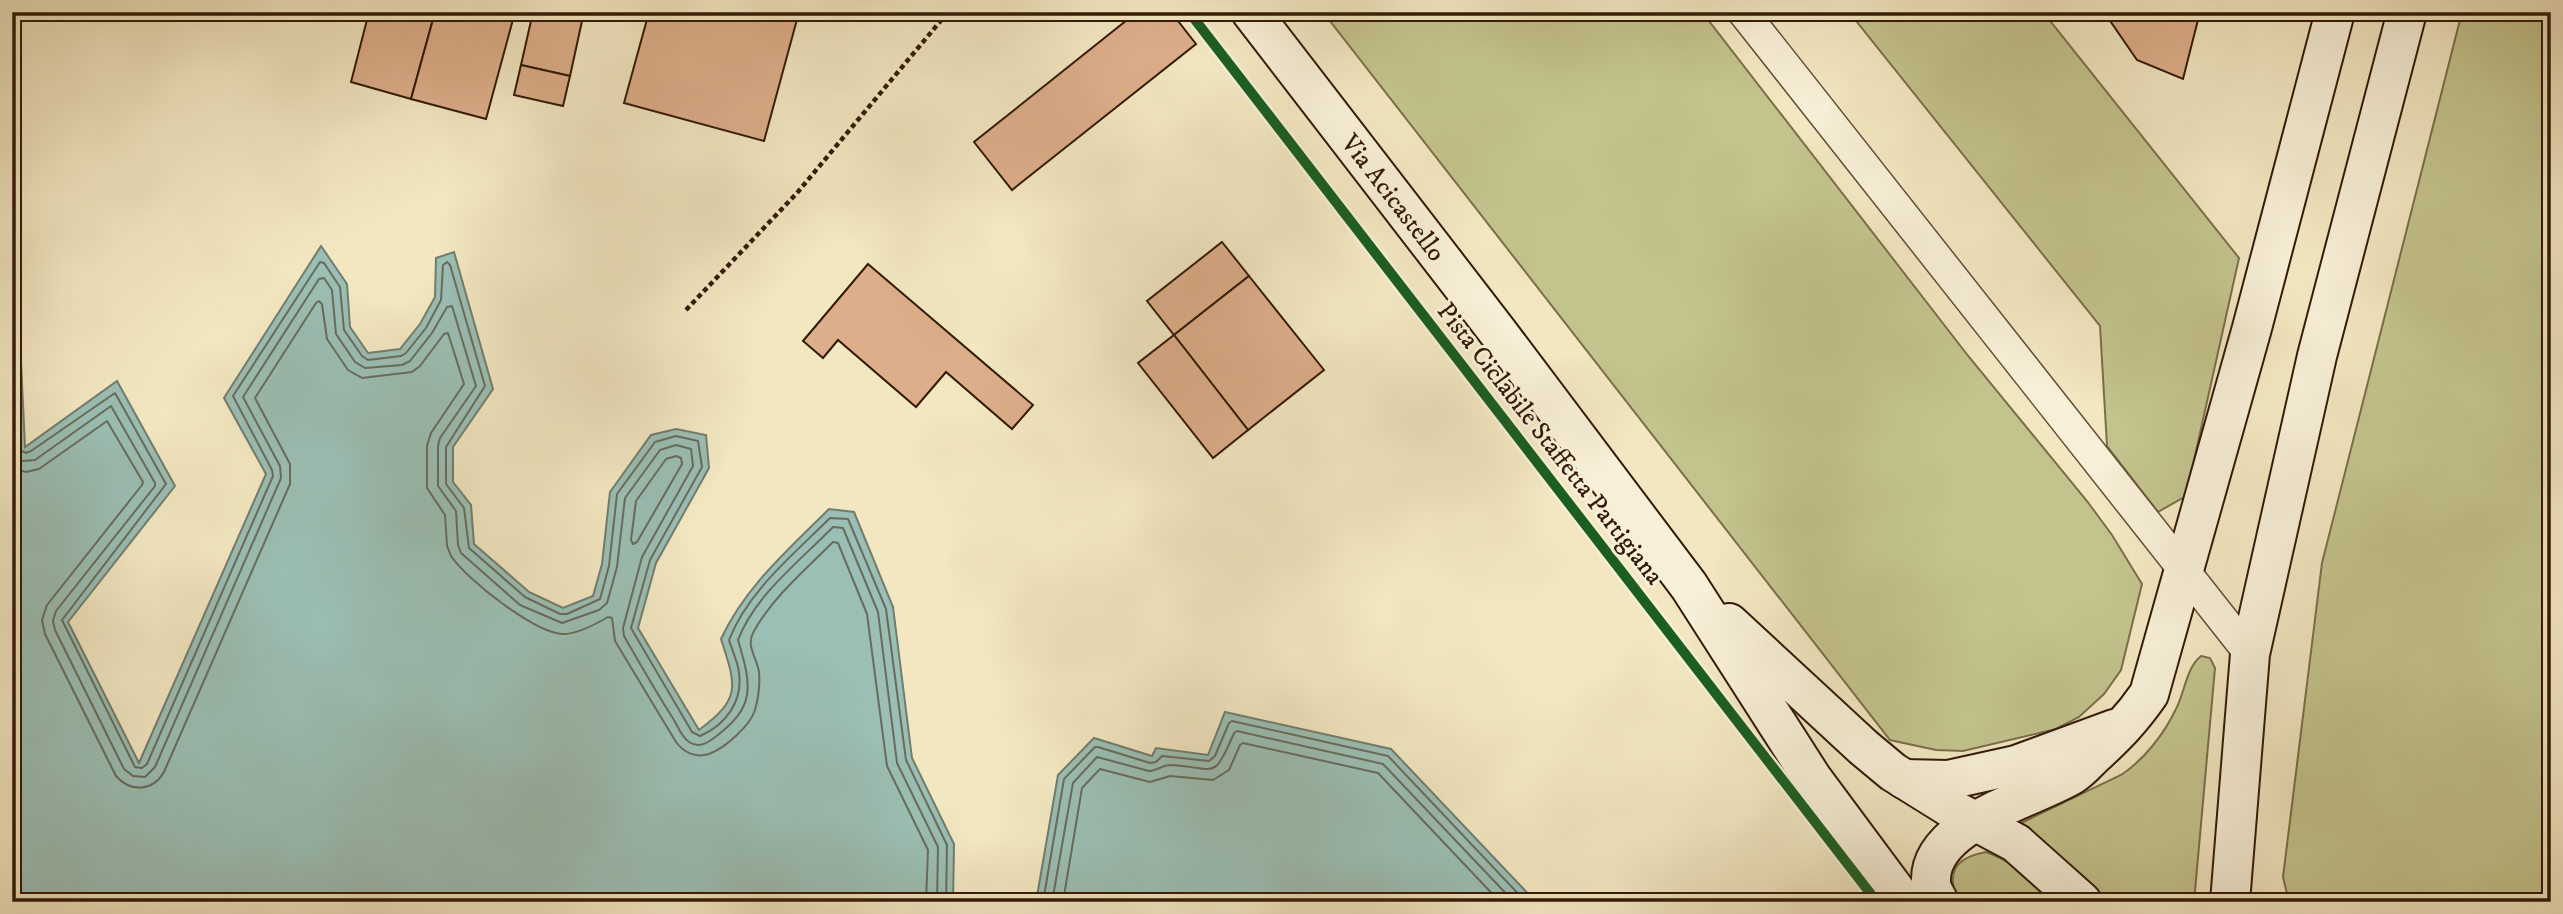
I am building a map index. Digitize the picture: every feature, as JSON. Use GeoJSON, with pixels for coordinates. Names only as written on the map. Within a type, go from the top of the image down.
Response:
{"type":"FeatureCollection","features":[{"type":"Feature","properties":{"kind":"main road","name":"Via Acicastello"},"geometry":{"type":"LineString","coordinates":[[1251,12],[1689,586]]}},
{"type":"Feature","properties":{"kind":"main road"},"geometry":{"type":"LineString","coordinates":[[1939,902],[1931,885],[1933,868],[1940,851],[1956,835],[1975,822],[2074,774],[2129,723],[2149,694],[2252,328],[2336,12]]}},
{"type":"Feature","properties":{"kind":"main road"},"geometry":{"type":"LineString","coordinates":[[2230,902],[2250,654],[2317,356],[2407,12]]}},
{"type":"Feature","properties":{"kind":"main road"},"geometry":{"type":"LineString","coordinates":[[1689,586],[1863,747],[1904,779],[1975,822],[2016,843],[2082,902]]}},
{"type":"Feature","properties":{"kind":"main road"},"geometry":{"type":"LineString","coordinates":[[1689,586],[1812,778],[1904,902]]}},
{"type":"Feature","properties":{"kind":"main road"},"geometry":{"type":"LineString","coordinates":[[1904,779],[1948,780],[2016,765],[2129,723]]}},
{"type":"Feature","properties":{"kind":"lane"},"geometry":{"type":"LineString","coordinates":[[1743,12],[2250,654]]}},
{"type":"Feature","properties":{"kind":"path"},"geometry":{"type":"LineString","coordinates":[[686,310],[797,193],[948,12]]}},
{"type":"Feature","properties":{"kind":"green space"},"geometry":{"type":"Polygon","coordinates":[[[1323,12],[1702,12],[1969,357],[2087,501],[2142,584],[2121,670],[2104,694],[2079,717],[2056,729],[1963,751],[1936,750],[1890,740],[1323,12]]]}},
{"type":"Feature","properties":{"kind":"green space"},"geometry":{"type":"Polygon","coordinates":[[[1849,12],[2043,12],[2239,258],[2186,496],[2158,512],[2107,446],[2100,326],[1849,12]]]}},
{"type":"Feature","properties":{"kind":"green space"},"geometry":{"type":"Polygon","coordinates":[[[2462,12],[2551,12],[2551,902],[2289,902],[2283,877],[2322,563],[2462,12]]]}},
{"type":"Feature","properties":{"kind":"green space"},"geometry":{"type":"Polygon","coordinates":[[[2201,656],[2210,658],[2215,668],[2194,902],[2108,902],[2019,824],[2121,775],[2138,762],[2166,728],[2192,667],[2201,656]]]}},
{"type":"Feature","properties":{"kind":"green space"},"geometry":{"type":"Polygon","coordinates":[[[1986,852],[2016,867],[2060,902],[1957,902],[1953,882],[1956,868],[1967,858],[1986,852]]]}},
{"type":"Feature","properties":{"kind":"water"},"geometry":{"type":"Polygon","coordinates":[[[12,236],[16,255],[25,447],[117,381],[175,486],[68,622],[139,763],[266,474],[224,398],[321,246],[347,284],[350,327],[368,353],[400,349],[420,324],[435,297],[436,258],[454,252],[493,389],[453,447],[453,482],[471,505],[474,544],[529,592],[563,608],[593,596],[602,564],[610,492],[651,435],[676,429],[706,435],[709,468],[656,563],[638,628],[699,730],[723,709],[729,700],[732,680],[721,639],[742,603],[783,554],[829,509],[854,512],[893,607],[912,758],[954,844],[953,902],[12,902],[12,236]]]}},
{"type":"Feature","properties":{"kind":"water"},"geometry":{"type":"Polygon","coordinates":[[[1225,712],[1391,749],[1536,902],[1036,902],[1058,775],[1094,738],[1152,756],[1156,748],[1208,755],[1225,712]]]}},
{"type":"Feature","properties":{"kind":"building"},"geometry":{"type":"Polygon","coordinates":[[[369,12],[435,12],[411,99],[351,82],[369,12]]]}},
{"type":"Feature","properties":{"kind":"building"},"geometry":{"type":"Polygon","coordinates":[[[435,12],[515,12],[486,119],[411,99],[435,12]]]}},
{"type":"Feature","properties":{"kind":"building"},"geometry":{"type":"Polygon","coordinates":[[[533,12],[584,12],[570,76],[521,65],[533,12]]]}},
{"type":"Feature","properties":{"kind":"building"},"geometry":{"type":"Polygon","coordinates":[[[649,12],[799,12],[764,141],[624,103],[649,12]]]}},
{"type":"Feature","properties":{"kind":"building"},"geometry":{"type":"Polygon","coordinates":[[[1137,12],[1171,12],[1196,44],[1012,190],[974,142],[1137,12]]]}},
{"type":"Feature","properties":{"kind":"building"},"geometry":{"type":"Polygon","coordinates":[[[2104,12],[2200,12],[2183,79],[2137,60],[2104,12]]]}},
{"type":"Feature","properties":{"kind":"building"},"geometry":{"type":"Polygon","coordinates":[[[521,65],[570,76],[563,106],[514,95],[521,65]]]}},
{"type":"Feature","properties":{"kind":"building"},"geometry":{"type":"Polygon","coordinates":[[[1222,242],[1249,276],[1174,335],[1147,301],[1222,242]]]}},
{"type":"Feature","properties":{"kind":"building"},"geometry":{"type":"Polygon","coordinates":[[[868,264],[1033,405],[1012,429],[946,372],[916,407],[838,340],[823,358],[803,341],[868,264]]]}},
{"type":"Feature","properties":{"kind":"building"},"geometry":{"type":"Polygon","coordinates":[[[1249,276],[1324,370],[1248,430],[1174,335],[1249,276]]]}},
{"type":"Feature","properties":{"kind":"building"},"geometry":{"type":"Polygon","coordinates":[[[1174,335],[1248,430],[1213,458],[1138,363],[1174,335]]]}},
{"type":"Feature","properties":{"kind":"cycle path","name":"Pista Ciclabile Staffetta Partigiana"},"geometry":{"type":"LineString","coordinates":[[1189,12],[1877,902]]}}]}
